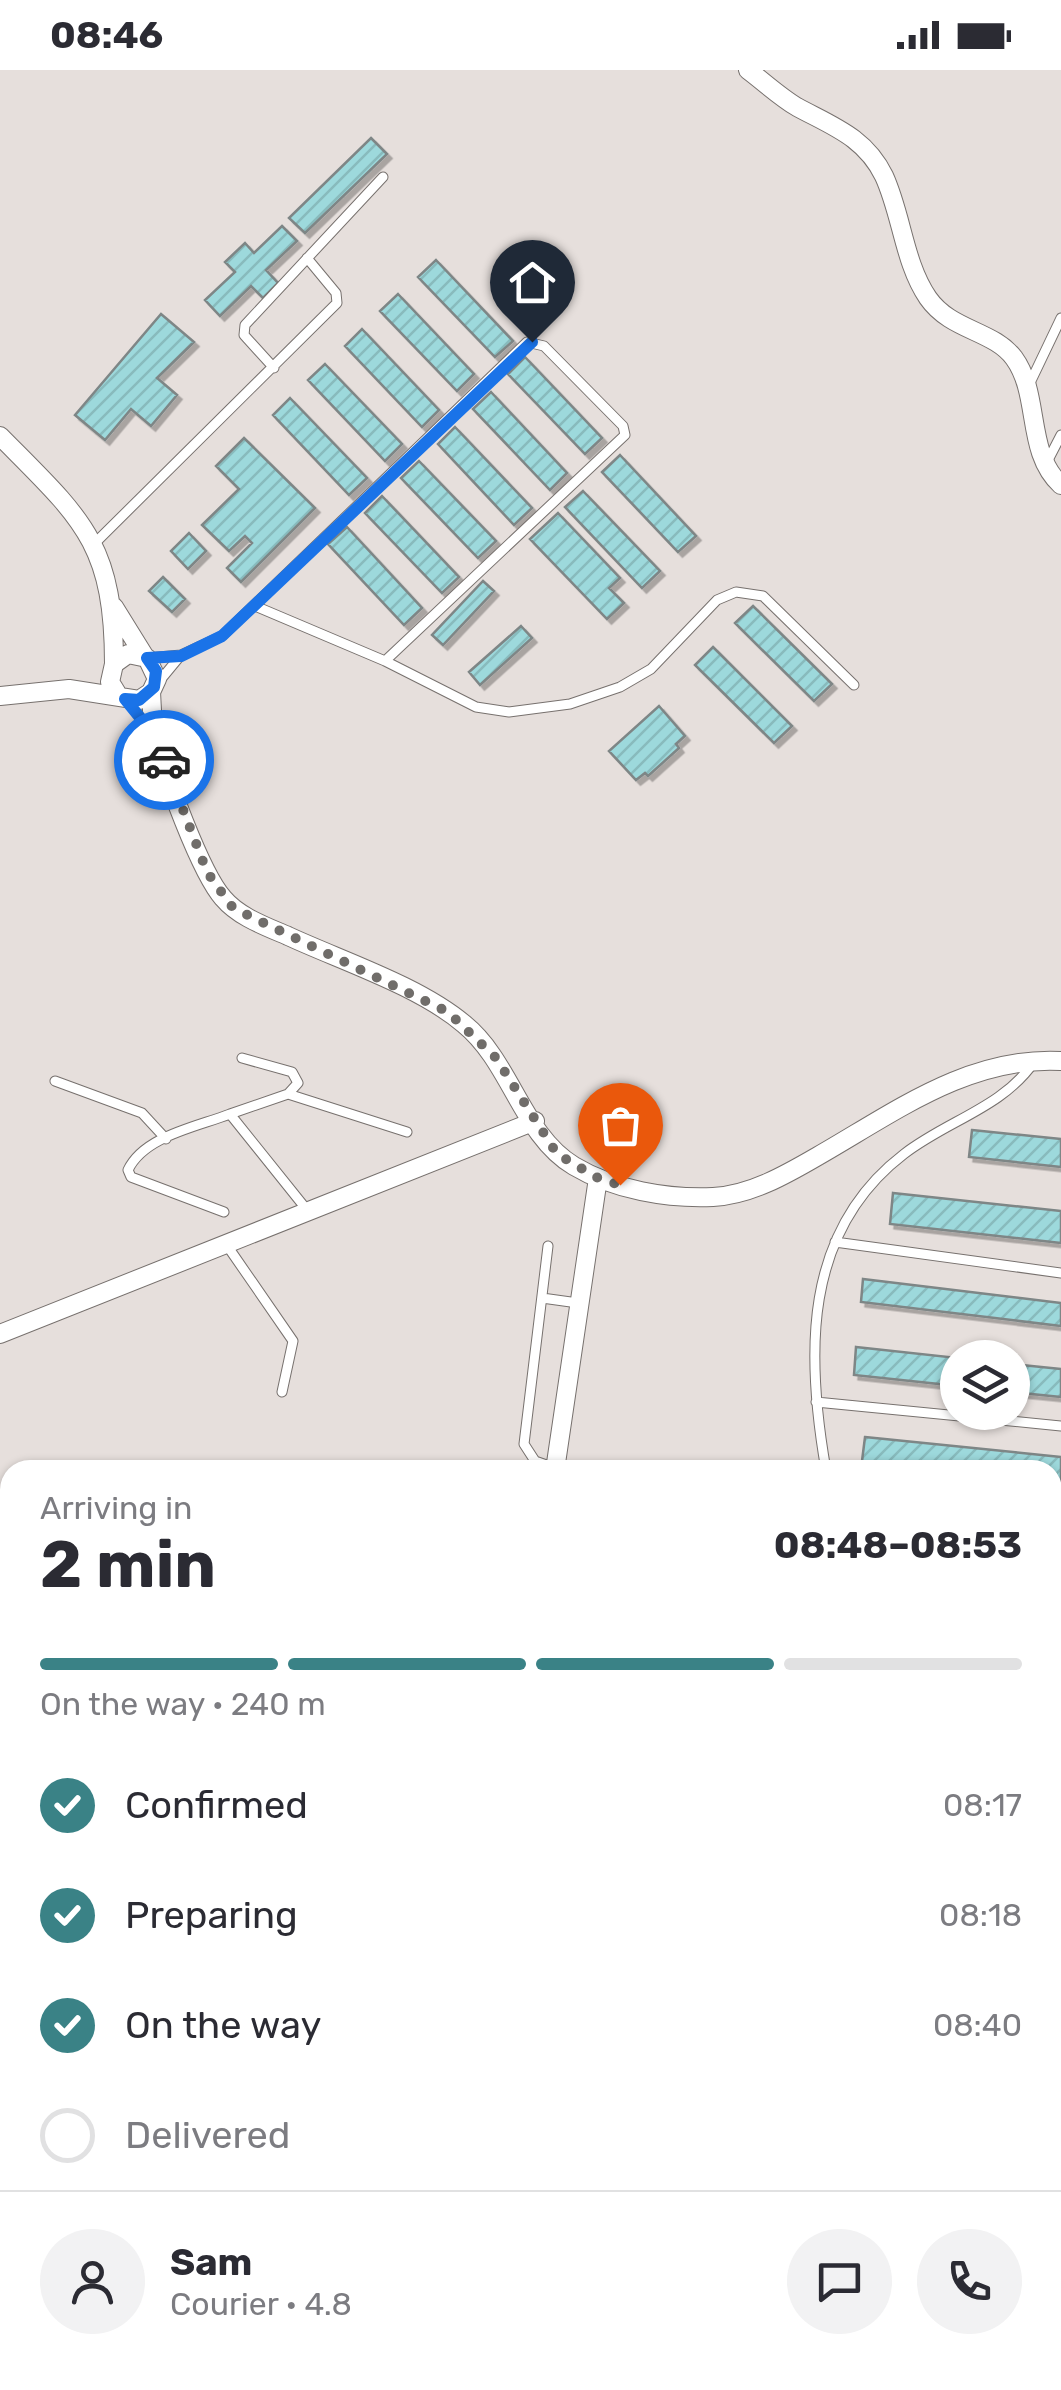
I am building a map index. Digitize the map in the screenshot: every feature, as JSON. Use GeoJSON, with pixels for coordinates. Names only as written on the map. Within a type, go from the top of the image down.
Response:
{"type":"FeatureCollection","features":[{"type":"Feature","properties":{"kind":"street"},"geometry":{"type":"LineString","coordinates":[[748,70],[796,106],[846,131],[868,153],[883,174],[928,298],[949,320],[1007,350],[1022,372],[1045,466],[1061,484]]}},
{"type":"Feature","properties":{"kind":"street"},"geometry":{"type":"LineString","coordinates":[[0,436],[62,500],[94,544],[114,606],[156,671],[155,736],[207,872],[222,897],[251,920],[448,1012],[496,1058],[557,1154],[598,1178],[657,1194],[715,1197],[754,1188],[961,1076],[1004,1062],[1061,1061]]}},
{"type":"Feature","properties":{"kind":"street"},"geometry":{"type":"LineString","coordinates":[[114,606],[110,682],[155,736]]}},
{"type":"Feature","properties":{"kind":"street"},"geometry":{"type":"LineString","coordinates":[[70,689],[128,654],[146,657]]}},
{"type":"Feature","properties":{"kind":"street"},"geometry":{"type":"LineString","coordinates":[[0,696],[70,689],[139,700],[153,690]]}},
{"type":"Feature","properties":{"kind":"street"},"geometry":{"type":"LineString","coordinates":[[0,1334],[535,1122]]}},
{"type":"Feature","properties":{"kind":"street"},"geometry":{"type":"LineString","coordinates":[[556,1460],[598,1178]]}},
{"type":"Feature","properties":{"kind":"lane"},"geometry":{"type":"LineString","coordinates":[[274,368],[243,330],[384,178]]}},
{"type":"Feature","properties":{"kind":"lane"},"geometry":{"type":"LineString","coordinates":[[94,544],[336,303],[336,293],[307,258]]}},
{"type":"Feature","properties":{"kind":"lane"},"geometry":{"type":"LineString","coordinates":[[1026,392],[1061,318]]}},
{"type":"Feature","properties":{"kind":"lane"},"geometry":{"type":"LineString","coordinates":[[146,657],[181,656],[222,636],[527,342],[544,346],[623,426],[625,435],[386,661]]}},
{"type":"Feature","properties":{"kind":"lane"},"geometry":{"type":"LineString","coordinates":[[1045,466],[1061,436]]}},
{"type":"Feature","properties":{"kind":"lane"},"geometry":{"type":"LineString","coordinates":[[254,606],[386,661],[476,707],[509,712],[570,704],[620,687],[651,670],[717,600],[744,591],[763,596],[854,685]]}},
{"type":"Feature","properties":{"kind":"lane"},"geometry":{"type":"LineString","coordinates":[[153,690],[181,656]]}},
{"type":"Feature","properties":{"kind":"lane"},"geometry":{"type":"LineString","coordinates":[[224,1212],[130,1178],[128,1170],[139,1150],[288,1094],[298,1083],[292,1072],[242,1058]]}},
{"type":"Feature","properties":{"kind":"lane"},"geometry":{"type":"LineString","coordinates":[[825,1460],[812,1336],[816,1298],[835,1242],[874,1182],[904,1154],[1004,1096],[1036,1060]]}},
{"type":"Feature","properties":{"kind":"lane"},"geometry":{"type":"LineString","coordinates":[[55,1081],[142,1114],[166,1139]]}},
{"type":"Feature","properties":{"kind":"lane"},"geometry":{"type":"LineString","coordinates":[[288,1094],[407,1132]]}},
{"type":"Feature","properties":{"kind":"lane"},"geometry":{"type":"LineString","coordinates":[[230,1114],[308,1212]]}},
{"type":"Feature","properties":{"kind":"lane"},"geometry":{"type":"LineString","coordinates":[[835,1242],[1061,1273]]}},
{"type":"Feature","properties":{"kind":"lane"},"geometry":{"type":"LineString","coordinates":[[226,1244],[293,1341],[282,1392]]}},
{"type":"Feature","properties":{"kind":"lane"},"geometry":{"type":"LineString","coordinates":[[534,1460],[524,1444],[548,1246]]}},
{"type":"Feature","properties":{"kind":"lane"},"geometry":{"type":"LineString","coordinates":[[542,1298],[580,1304]]}},
{"type":"Feature","properties":{"kind":"lane"},"geometry":{"type":"LineString","coordinates":[[816,1402],[1061,1426]]}},
{"type":"Feature","properties":{"kind":"building"},"geometry":{"type":"Polygon","coordinates":[[[371,138],[387,154],[305,233],[289,218],[371,138]]]}},
{"type":"Feature","properties":{"kind":"building"},"geometry":{"type":"Polygon","coordinates":[[[282,226],[297,241],[266,270],[278,283],[263,298],[251,286],[220,316],[205,300],[235,272],[225,262],[245,243],[254,253],[282,226]]]}},
{"type":"Feature","properties":{"kind":"building"},"geometry":{"type":"Polygon","coordinates":[[[436,260],[513,341],[495,357],[418,277],[436,260]]]}},
{"type":"Feature","properties":{"kind":"building"},"geometry":{"type":"Polygon","coordinates":[[[398,294],[474,374],[457,391],[380,311],[398,294]]]}},
{"type":"Feature","properties":{"kind":"building"},"geometry":{"type":"Polygon","coordinates":[[[161,314],[194,342],[157,378],[177,395],[151,426],[131,409],[105,440],[75,415],[161,314]]]}},
{"type":"Feature","properties":{"kind":"building"},"geometry":{"type":"Polygon","coordinates":[[[362,329],[439,410],[422,427],[345,346],[362,329]]]}},
{"type":"Feature","properties":{"kind":"building"},"geometry":{"type":"Polygon","coordinates":[[[525,357],[602,438],[585,454],[508,374],[525,357]]]}},
{"type":"Feature","properties":{"kind":"building"},"geometry":{"type":"Polygon","coordinates":[[[325,364],[402,444],[385,461],[308,380],[325,364]]]}},
{"type":"Feature","properties":{"kind":"building"},"geometry":{"type":"Polygon","coordinates":[[[491,392],[567,473],[550,490],[473,409],[491,392]]]}},
{"type":"Feature","properties":{"kind":"building"},"geometry":{"type":"Polygon","coordinates":[[[290,398],[367,478],[349,495],[273,415],[290,398]]]}},
{"type":"Feature","properties":{"kind":"building"},"geometry":{"type":"Polygon","coordinates":[[[455,427],[532,508],[514,525],[438,444],[455,427]]]}},
{"type":"Feature","properties":{"kind":"building"},"geometry":{"type":"Polygon","coordinates":[[[244,438],[315,508],[241,582],[227,568],[252,543],[245,536],[229,551],[202,525],[239,489],[216,466],[244,438]]]}},
{"type":"Feature","properties":{"kind":"building"},"geometry":{"type":"Polygon","coordinates":[[[620,455],[696,536],[678,552],[602,472],[620,455]]]}},
{"type":"Feature","properties":{"kind":"building"},"geometry":{"type":"Polygon","coordinates":[[[419,461],[496,541],[478,558],[401,478],[419,461]]]}},
{"type":"Feature","properties":{"kind":"building"},"geometry":{"type":"Polygon","coordinates":[[[583,491],[660,571],[642,588],[565,507],[583,491]]]}},
{"type":"Feature","properties":{"kind":"building"},"geometry":{"type":"Polygon","coordinates":[[[382,496],[459,577],[442,593],[365,513],[382,496]]]}},
{"type":"Feature","properties":{"kind":"building"},"geometry":{"type":"Polygon","coordinates":[[[558,513],[620,578],[609,588],[624,603],[607,619],[530,539],[558,513]]]}},
{"type":"Feature","properties":{"kind":"building"},"geometry":{"type":"Polygon","coordinates":[[[347,527],[422,608],[404,625],[328,544],[347,527]]]}},
{"type":"Feature","properties":{"kind":"building"},"geometry":{"type":"Polygon","coordinates":[[[189,533],[206,551],[188,569],[171,551],[189,533]]]}},
{"type":"Feature","properties":{"kind":"building"},"geometry":{"type":"Polygon","coordinates":[[[163,577],[185,599],[172,612],[149,591],[163,577]]]}},
{"type":"Feature","properties":{"kind":"building"},"geometry":{"type":"Polygon","coordinates":[[[483,581],[494,591],[443,645],[432,635],[483,581]]]}},
{"type":"Feature","properties":{"kind":"building"},"geometry":{"type":"Polygon","coordinates":[[[753,606],[832,684],[814,701],[735,623],[753,606]]]}},
{"type":"Feature","properties":{"kind":"building"},"geometry":{"type":"Polygon","coordinates":[[[521,626],[532,638],[480,685],[469,672],[521,626]]]}},
{"type":"Feature","properties":{"kind":"building"},"geometry":{"type":"Polygon","coordinates":[[[713,647],[792,726],[774,743],[695,665],[713,647]]]}},
{"type":"Feature","properties":{"kind":"building"},"geometry":{"type":"Polygon","coordinates":[[[659,706],[685,736],[676,744],[679,748],[648,776],[645,773],[636,780],[609,751],[659,706]]]}},
{"type":"Feature","properties":{"kind":"building"},"geometry":{"type":"Polygon","coordinates":[[[972,1130],[1061,1139],[1061,1167],[969,1157],[972,1130]]]}},
{"type":"Feature","properties":{"kind":"building"},"geometry":{"type":"Polygon","coordinates":[[[893,1193],[1061,1211],[1061,1243],[890,1224],[893,1193]]]}},
{"type":"Feature","properties":{"kind":"building"},"geometry":{"type":"Polygon","coordinates":[[[863,1279],[1061,1303],[1061,1326],[861,1302],[863,1279]]]}},
{"type":"Feature","properties":{"kind":"building"},"geometry":{"type":"Polygon","coordinates":[[[856,1347],[940,1356],[940,1384],[854,1375],[856,1347]]]}},
{"type":"Feature","properties":{"kind":"building"},"geometry":{"type":"Polygon","coordinates":[[[1030,1366],[1061,1369],[1061,1397],[1030,1394],[1030,1366]]]}},
{"type":"Feature","properties":{"kind":"building"},"geometry":{"type":"Polygon","coordinates":[[[865,1437],[1061,1457],[1061,1460],[862,1460],[865,1437]]]}},
{"type":"Feature","properties":{"kind":"way so far"},"geometry":{"type":"LineString","coordinates":[[164,760],[207,872],[233,908],[448,1012],[496,1058],[557,1154],[573,1166],[620,1185]]}},
{"type":"Feature","properties":{"kind":"route"},"geometry":{"type":"LineString","coordinates":[[164,760],[155,736],[125,699],[139,700],[154,687],[156,671],[147,658],[181,656],[222,636],[527,342],[532,342]]}}]}
